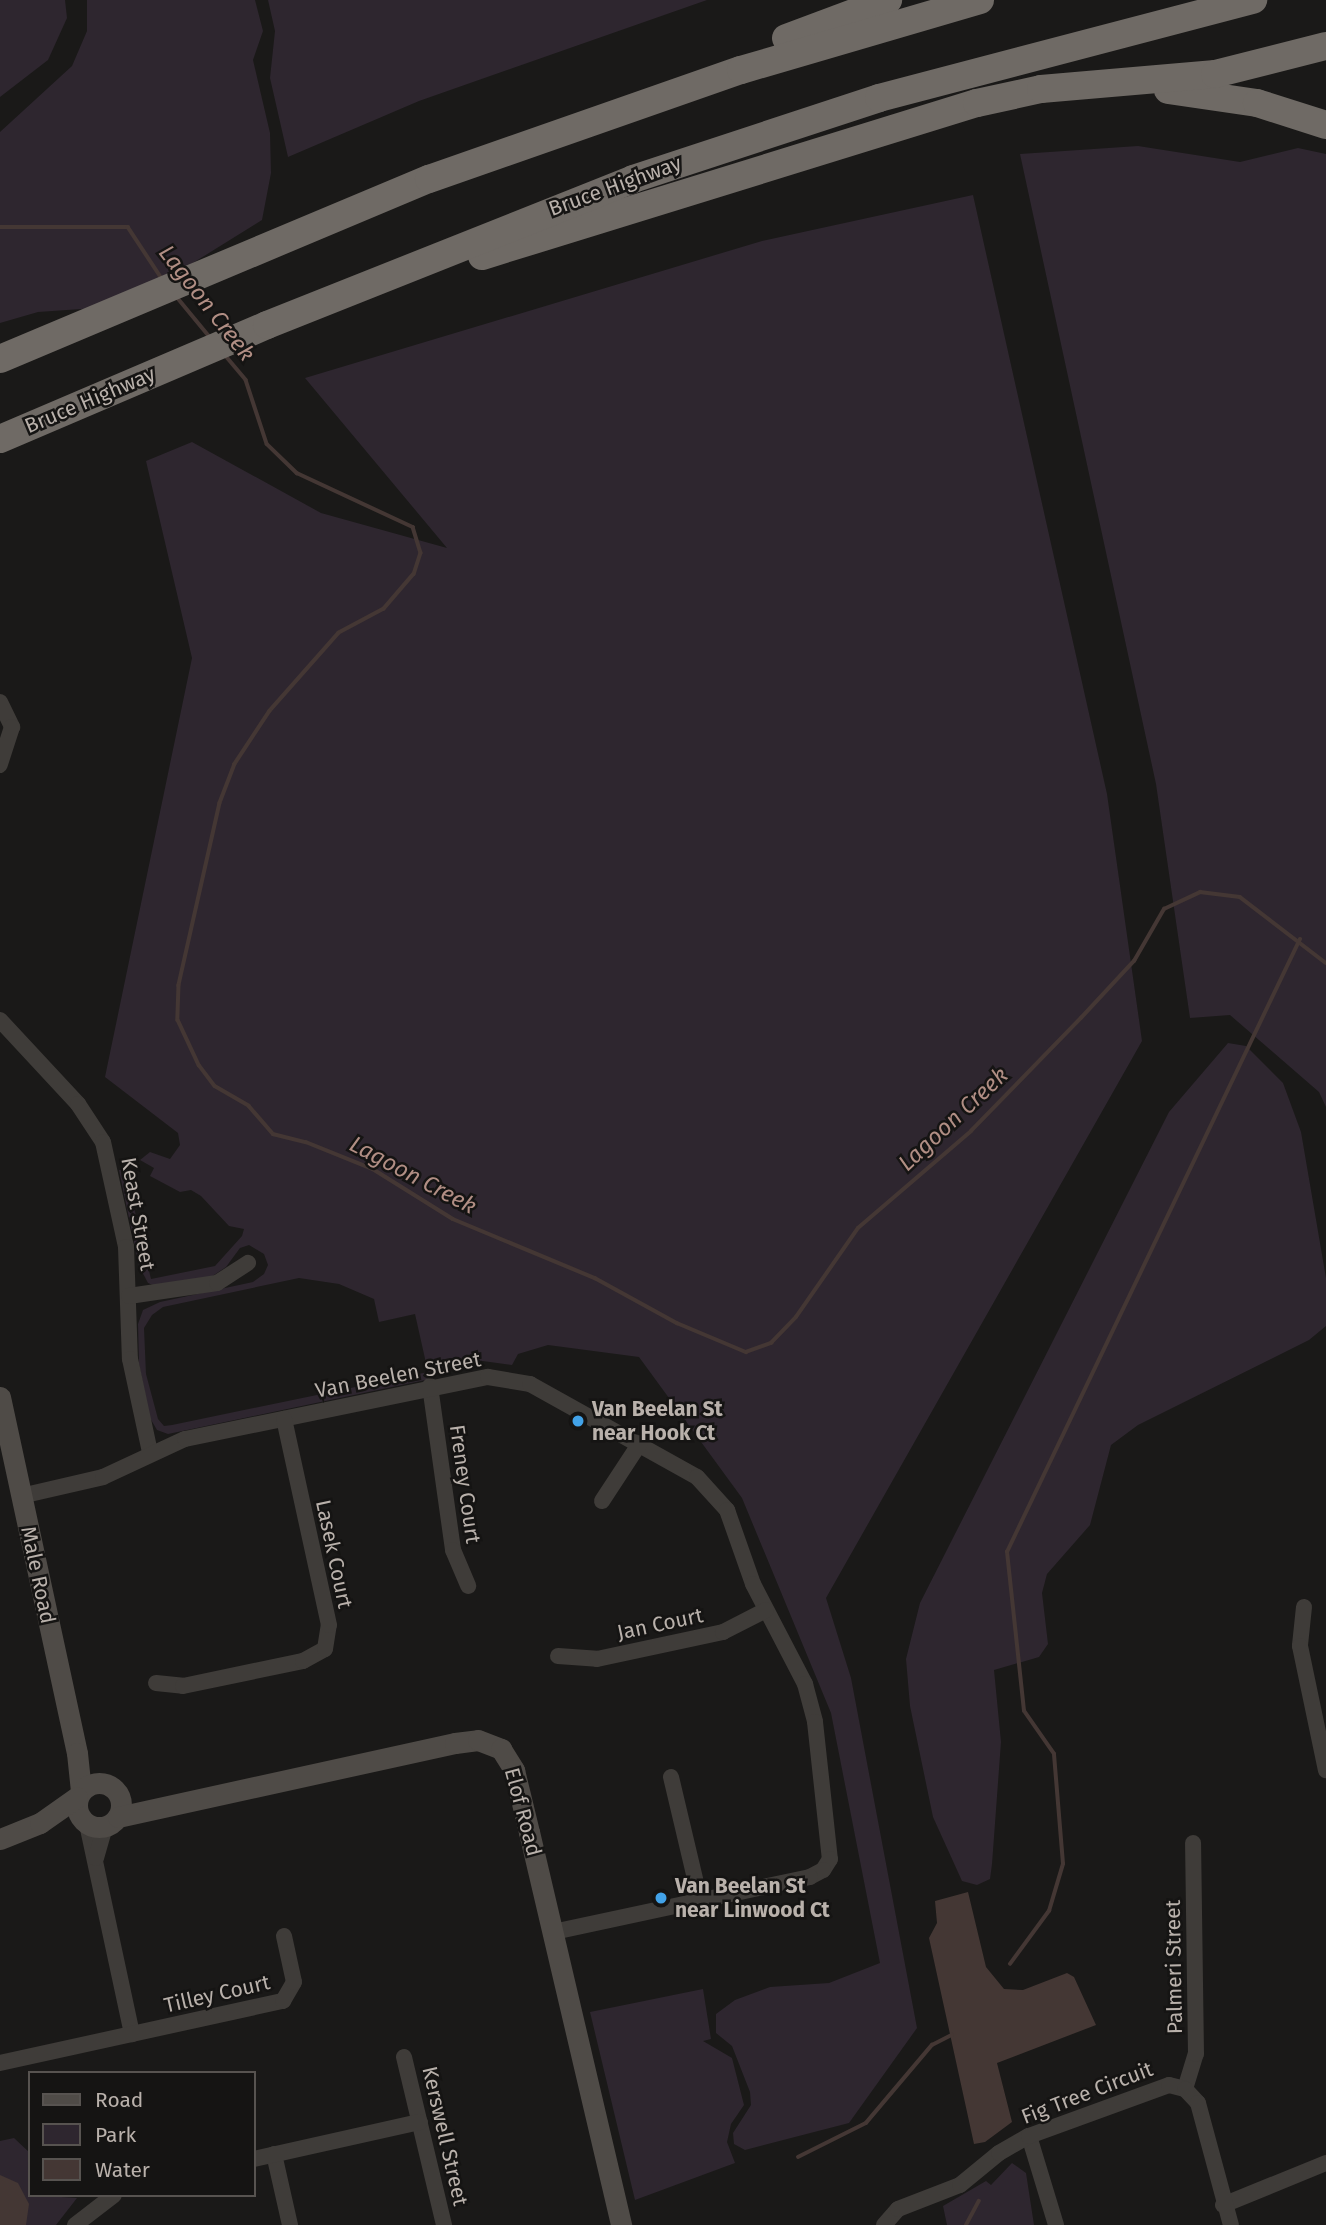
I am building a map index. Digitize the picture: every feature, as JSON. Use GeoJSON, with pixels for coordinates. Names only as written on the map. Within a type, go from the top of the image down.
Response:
{"type":"FeatureCollection","features":[{"type":"Feature","properties":{"kind":"highway"},"geometry":{"type":"LineString","coordinates":[[741,70],[771,44],[887,0]]}},
{"type":"Feature","properties":{"kind":"highway"},"geometry":{"type":"LineString","coordinates":[[0,359],[237,257],[429,179],[741,70],[980,0]]}},
{"type":"Feature","properties":{"kind":"highway","name":"Bruce Highway"},"geometry":{"type":"LineString","coordinates":[[0,439],[267,325],[561,205],[764,134],[1009,61],[1253,0]]}},
{"type":"Feature","properties":{"kind":"highway"},"geometry":{"type":"LineString","coordinates":[[267,325],[351,305],[527,241],[977,103],[1041,89],[1215,74],[1326,46]]}},
{"type":"Feature","properties":{"kind":"highway"},"geometry":{"type":"LineString","coordinates":[[1103,83],[1219,96],[1326,125]]}},
{"type":"Feature","properties":{"kind":"street"},"geometry":{"type":"LineString","coordinates":[[0,702],[12,727],[0,765]]}},
{"type":"Feature","properties":{"kind":"street","name":"Keast Street"},"geometry":{"type":"LineString","coordinates":[[0,1020],[78,1104],[103,1142],[127,1247],[130,1359],[150,1452]]}},
{"type":"Feature","properties":{"kind":"street"},"geometry":{"type":"LineString","coordinates":[[129,1296],[217,1283],[248,1263]]}},
{"type":"Feature","properties":{"kind":"street","name":"Van Beelen Street"},"geometry":{"type":"LineString","coordinates":[[21,1496],[103,1477],[150,1452],[185,1439],[430,1386],[488,1377],[530,1384],[697,1477],[715,1494],[735,1529],[766,1610],[796,1663],[815,1722],[818,1779],[830,1859],[810,1877],[553,1932]]}},
{"type":"Feature","properties":{"kind":"street","name":"Freney Court"},"geometry":{"type":"LineString","coordinates":[[430,1386],[453,1550],[468,1586]]}},
{"type":"Feature","properties":{"kind":"street","name":"Male Road"},"geometry":{"type":"LineString","coordinates":[[0,1397],[77,1753],[95,1810]]}},
{"type":"Feature","properties":{"kind":"street","name":"Lasek Court"},"geometry":{"type":"LineString","coordinates":[[156,1683],[197,1683],[303,1661],[325,1649],[329,1625],[284,1419]]}},
{"type":"Feature","properties":{"kind":"street"},"geometry":{"type":"LineString","coordinates":[[601,1501],[640,1443]]}},
{"type":"Feature","properties":{"kind":"street"},"geometry":{"type":"LineString","coordinates":[[1304,1607],[1300,1646],[1326,1770]]}},
{"type":"Feature","properties":{"kind":"street","name":"Jan Court"},"geometry":{"type":"LineString","coordinates":[[558,1656],[597,1659],[723,1632],[766,1610]]}},
{"type":"Feature","properties":{"kind":"street","name":"Elof Road"},"geometry":{"type":"LineString","coordinates":[[95,1810],[152,1807],[455,1743],[487,1742],[502,1749],[514,1770],[621,2225]]}},
{"type":"Feature","properties":{"kind":"street","name":"Male Road"},"geometry":{"type":"LineString","coordinates":[[77,1753],[102,1783],[95,1810]]}},
{"type":"Feature","properties":{"kind":"street"},"geometry":{"type":"LineString","coordinates":[[671,1777],[700,1900]]}},
{"type":"Feature","properties":{"kind":"street"},"geometry":{"type":"LineString","coordinates":[[0,1839],[40,1823],[95,1810],[95,1863],[132,2034]]}},
{"type":"Feature","properties":{"kind":"street","name":"Palmeri Street"},"geometry":{"type":"LineString","coordinates":[[1185,2088],[1196,2054],[1192,1843]]}},
{"type":"Feature","properties":{"kind":"street","name":"Tilley Court"},"geometry":{"type":"LineString","coordinates":[[0,2063],[283,2001],[294,1982],[284,1936]]}},
{"type":"Feature","properties":{"kind":"street","name":"Kerswell Street"},"geometry":{"type":"LineString","coordinates":[[404,2057],[444,2225]]}},
{"type":"Feature","properties":{"kind":"street","name":"Fig Tree Circuit"},"geometry":{"type":"LineString","coordinates":[[884,2225],[898,2209],[960,2185],[999,2152],[1028,2136],[1160,2086],[1185,2088],[1200,2109],[1223,2205],[1231,2225]]}},
{"type":"Feature","properties":{"kind":"street"},"geometry":{"type":"LineString","coordinates":[[256,2158],[420,2122]]}},
{"type":"Feature","properties":{"kind":"street"},"geometry":{"type":"LineString","coordinates":[[1028,2136],[1056,2225]]}},
{"type":"Feature","properties":{"kind":"street"},"geometry":{"type":"LineString","coordinates":[[274,2154],[290,2225]]}},
{"type":"Feature","properties":{"kind":"street"},"geometry":{"type":"LineString","coordinates":[[1223,2205],[1326,2163]]}},
{"type":"Feature","properties":{"kind":"street"},"geometry":{"type":"LineString","coordinates":[[75,2225],[111,2197]]}},
{"type":"Feature","properties":{"kind":"green space"},"geometry":{"type":"Polygon","coordinates":[[[0,0],[65,0],[67,18],[48,60],[0,97],[0,0]]]}},
{"type":"Feature","properties":{"kind":"green space"},"geometry":{"type":"Polygon","coordinates":[[[87,0],[255,0],[263,31],[253,60],[270,133],[271,173],[262,220],[180,271],[96,308],[38,312],[0,323],[0,132],[72,66],[87,31],[87,0]]]}},
{"type":"Feature","properties":{"kind":"green space"},"geometry":{"type":"Polygon","coordinates":[[[268,0],[707,0],[419,101],[288,157],[270,78],[275,31],[268,0]]]}},
{"type":"Feature","properties":{"kind":"green space"},"geometry":{"type":"Polygon","coordinates":[[[1138,146],[1240,162],[1298,148],[1326,154],[1326,1107],[1319,1092],[1230,1015],[1190,1018],[1156,784],[1020,154],[1138,146]]]}},
{"type":"Feature","properties":{"kind":"green space"},"geometry":{"type":"Polygon","coordinates":[[[973,195],[1107,794],[1142,1041],[826,1598],[851,1678],[917,2028],[849,2123],[745,2150],[734,2144],[733,2133],[751,2105],[750,2092],[732,2046],[716,2033],[716,2014],[735,2000],[770,1987],[829,1983],[880,1963],[831,1713],[742,1498],[639,1357],[548,1345],[518,1354],[512,1365],[468,1359],[460,1366],[429,1372],[430,1379],[168,1434],[157,1430],[150,1418],[139,1364],[138,1324],[143,1310],[160,1302],[253,1282],[264,1274],[268,1265],[264,1254],[249,1245],[240,1248],[226,1267],[211,1277],[155,1286],[148,1283],[139,1266],[119,1170],[125,1170],[151,1279],[215,1266],[242,1236],[244,1229],[229,1226],[201,1196],[191,1190],[180,1192],[150,1176],[154,1168],[140,1160],[150,1152],[170,1159],[180,1145],[178,1133],[105,1077],[192,658],[146,461],[192,442],[321,513],[447,548],[305,378],[762,241],[973,195]],[[299,1278],[163,1307],[152,1315],[144,1328],[146,1374],[158,1419],[164,1426],[172,1425],[428,1372],[415,1314],[379,1322],[374,1299],[339,1284],[299,1278]]]}},
{"type":"Feature","properties":{"kind":"green space"},"geometry":{"type":"Polygon","coordinates":[[[1228,1043],[1246,1046],[1283,1083],[1301,1132],[1326,1278],[1326,1326],[1309,1340],[1138,1425],[1111,1445],[1090,1525],[1047,1574],[1042,1593],[1048,1644],[1039,1657],[994,1670],[1001,1742],[990,1879],[977,1885],[962,1881],[933,1817],[910,1706],[906,1659],[920,1603],[1169,1112],[1228,1043]]]}},
{"type":"Feature","properties":{"kind":"green space"},"geometry":{"type":"Polygon","coordinates":[[[703,1989],[711,2039],[703,2041],[732,2058],[744,2105],[731,2124],[727,2142],[735,2163],[635,2200],[590,2012],[703,1989]]]}},
{"type":"Feature","properties":{"kind":"green space"},"geometry":{"type":"Polygon","coordinates":[[[14,2138],[28,2151],[28,2197],[77,2198],[56,2225],[0,2225],[0,2141],[14,2138]]]}},
{"type":"Feature","properties":{"kind":"green space"},"geometry":{"type":"Polygon","coordinates":[[[1012,2163],[1026,2173],[1034,2225],[947,2225],[943,2206],[986,2181],[991,2185],[1012,2163]]]}},
{"type":"Feature","properties":{"kind":"water"},"geometry":{"type":"Polygon","coordinates":[[[968,1892],[986,1967],[1004,1989],[1023,1990],[1067,1973],[1074,1977],[1096,2025],[997,2063],[1012,2122],[985,2142],[974,2144],[929,1938],[937,1923],[935,1901],[968,1892]]]}},
{"type":"Feature","properties":{"kind":"water"},"geometry":{"type":"Polygon","coordinates":[[[0,2175],[18,2183],[29,2204],[26,2225],[0,2225],[0,2175]]]}},
{"type":"Feature","properties":{"kind":"waterway","name":"Lagoon Creek"},"geometry":{"type":"LineString","coordinates":[[0,227],[128,227],[163,280]]}},
{"type":"Feature","properties":{"kind":"waterway","name":"Lagoon Creek"},"geometry":{"type":"LineString","coordinates":[[177,297],[210,337]]}},
{"type":"Feature","properties":{"kind":"waterway","name":"Lagoon Creek"},"geometry":{"type":"LineString","coordinates":[[226,356],[246,380],[267,444],[297,473],[413,527],[421,553],[414,574],[384,609],[339,633],[270,711],[235,764],[220,803],[179,985],[178,1020],[199,1065],[215,1086],[249,1106],[273,1134],[306,1142],[373,1169],[453,1219],[595,1278],[677,1323],[746,1352],[771,1343],[796,1317],[858,1228],[971,1131],[1081,1018],[1134,961],[1164,909],[1200,892],[1240,897],[1326,963]]}},
{"type":"Feature","properties":{"kind":"waterway"},"geometry":{"type":"LineString","coordinates":[[1010,1964],[1049,1911],[1063,1864],[1054,1754],[1024,1711],[1007,1552],[1300,939]]}},
{"type":"Feature","properties":{"kind":"waterway"},"geometry":{"type":"LineString","coordinates":[[798,2157],[866,2123],[932,2045],[952,2035]]}},
{"type":"Feature","properties":{"kind":"waterway"},"geometry":{"type":"LineString","coordinates":[[966,2225],[979,2201]]}},
{"type":"Feature","properties":{"kind":"place","name":"Van Beelan St near Hook Ct"},"geometry":{"type":"Point","coordinates":[578,1421]}},
{"type":"Feature","properties":{"kind":"place","name":"Van Beelan St near Linwood Ct"},"geometry":{"type":"Point","coordinates":[661,1898]}}]}
